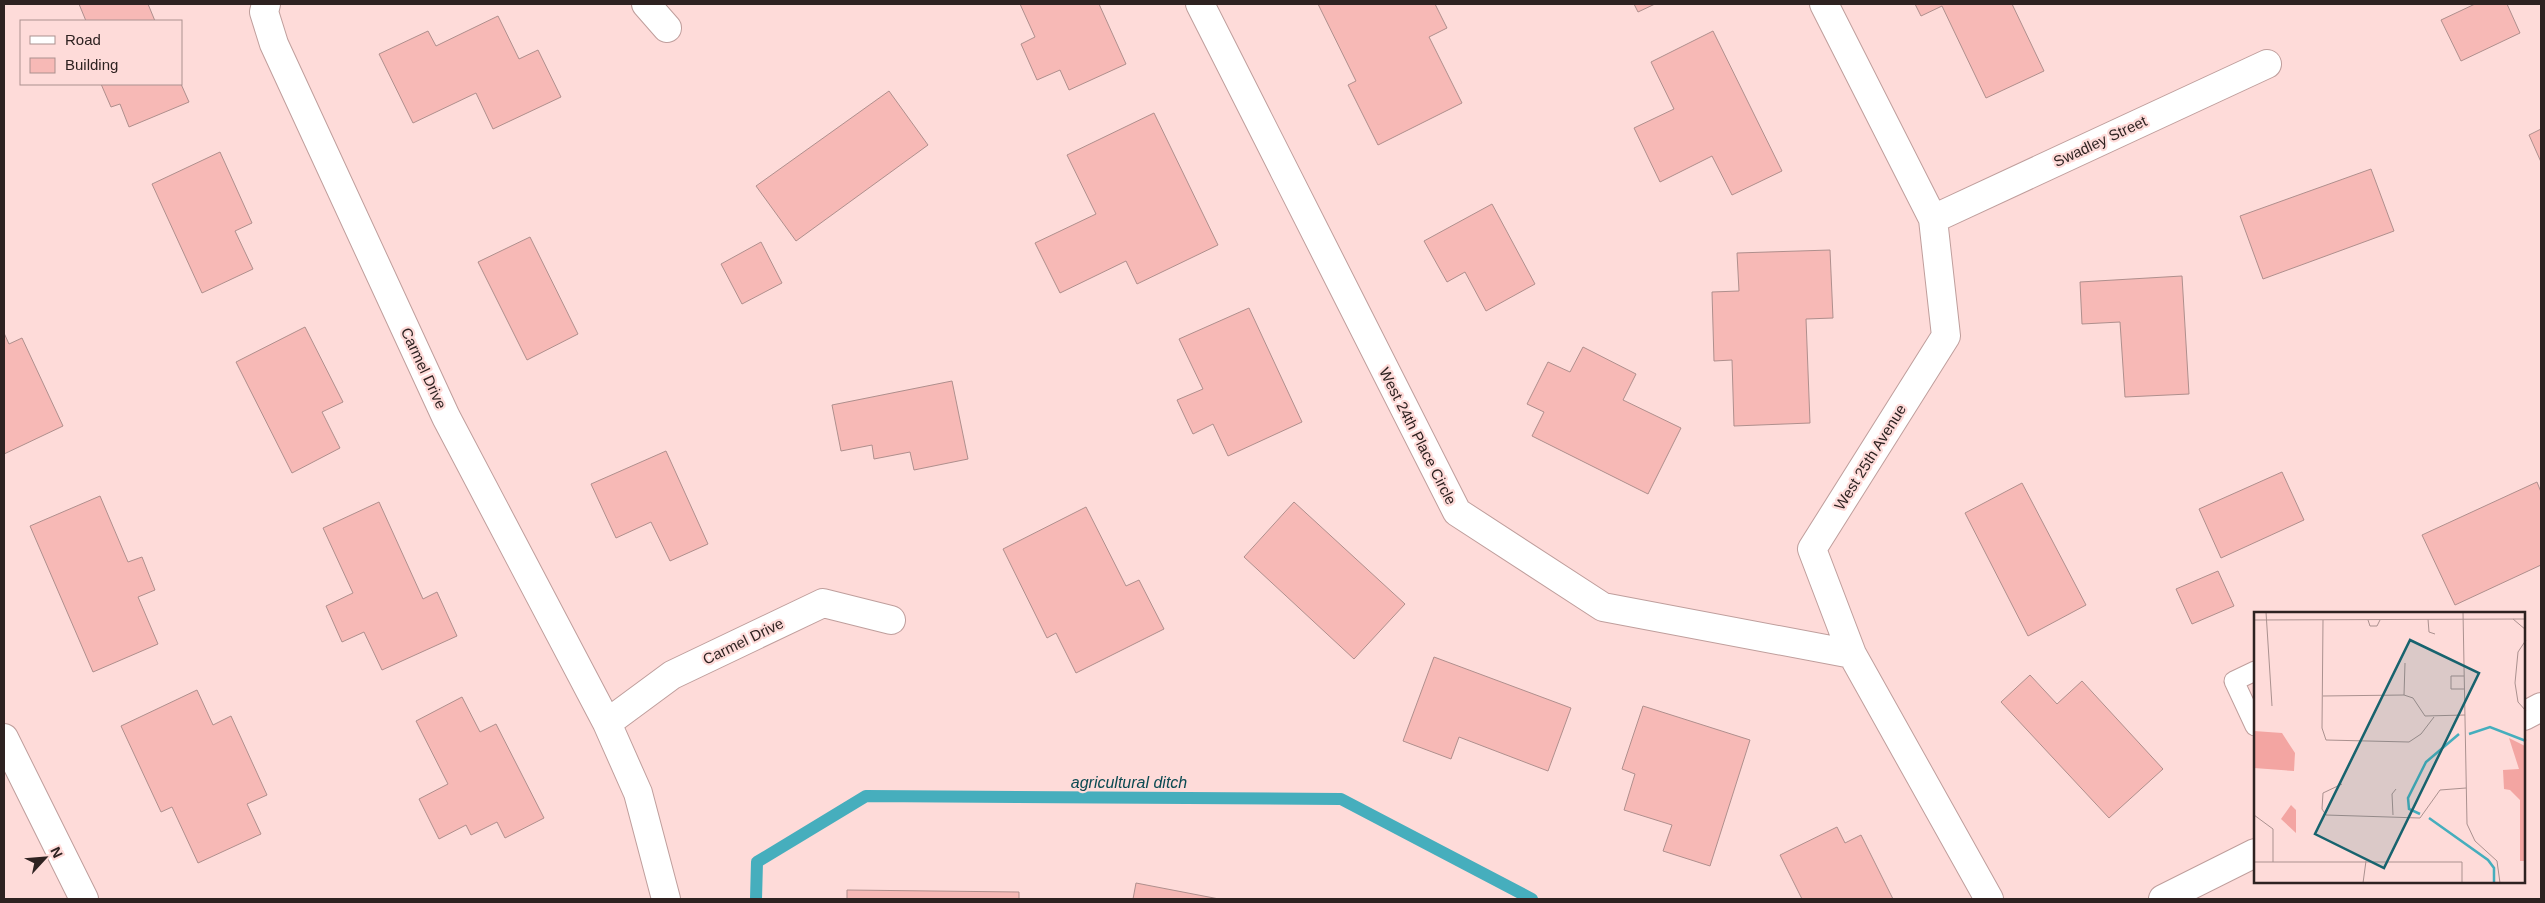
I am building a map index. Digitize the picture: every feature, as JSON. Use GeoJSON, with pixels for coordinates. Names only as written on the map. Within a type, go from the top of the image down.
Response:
{"type":"FeatureCollection","features":[{"type":"Feature","properties":{"kind":"street","name":"Carmel Drive"},"geometry":{"type":"LineString","coordinates":[[266,4],[264,12],[274,44],[446,417],[607,723],[638,793],[666,899]]}},
{"type":"Feature","properties":{"kind":"street"},"geometry":{"type":"LineString","coordinates":[[646,4],[667,28]]}},
{"type":"Feature","properties":{"kind":"street","name":"West 24th Place Circle"},"geometry":{"type":"LineString","coordinates":[[1200,4],[1456,512],[1603,607],[1852,654]]}},
{"type":"Feature","properties":{"kind":"street","name":"West 25th Avenue"},"geometry":{"type":"LineString","coordinates":[[1824,4],[1933,219],[1946,336],[1812,549],[1852,654],[1989,899]]}},
{"type":"Feature","properties":{"kind":"street","name":"Swadley Street"},"geometry":{"type":"LineString","coordinates":[[1933,219],[2267,64]]}},
{"type":"Feature","properties":{"kind":"street","name":"Carmel Drive"},"geometry":{"type":"LineString","coordinates":[[607,723],[672,675],[823,603],[891,620]]}},
{"type":"Feature","properties":{"kind":"street"},"geometry":{"type":"LineString","coordinates":[[2525,715],[2541,707]]}},
{"type":"Feature","properties":{"kind":"street"},"geometry":{"type":"LineString","coordinates":[[4,738],[84,899]]}},
{"type":"Feature","properties":{"kind":"street"},"geometry":{"type":"LineString","coordinates":[[2163,899],[2254,853]]}},
{"type":"Feature","properties":{"kind":"lane"},"geometry":{"type":"LineString","coordinates":[[2254,671],[2234,681],[2254,724]]}},
{"type":"Feature","properties":{"kind":"building"},"geometry":{"type":"Polygon","coordinates":[[[79,4],[148,4],[155,20],[86,20],[79,4]]]}},
{"type":"Feature","properties":{"kind":"building"},"geometry":{"type":"Polygon","coordinates":[[[1020,4],[1099,4],[1126,64],[1069,90],[1060,70],[1037,80],[1021,44],[1035,37],[1020,4]]]}},
{"type":"Feature","properties":{"kind":"building"},"geometry":{"type":"Polygon","coordinates":[[[1318,4],[1435,4],[1447,28],[1429,37],[1462,103],[1378,145],[1348,85],[1356,81],[1318,4]]]}},
{"type":"Feature","properties":{"kind":"building"},"geometry":{"type":"Polygon","coordinates":[[[1634,4],[1655,4],[1638,12],[1634,4]]]}},
{"type":"Feature","properties":{"kind":"building"},"geometry":{"type":"Polygon","coordinates":[[[1915,4],[2012,4],[2044,71],[1986,98],[1942,6],[1921,16],[1915,4]]]}},
{"type":"Feature","properties":{"kind":"building"},"geometry":{"type":"Polygon","coordinates":[[[2475,4],[2507,4],[2520,33],[2461,61],[2441,20],[2475,4]]]}},
{"type":"Feature","properties":{"kind":"building"},"geometry":{"type":"Polygon","coordinates":[[[498,16],[519,59],[538,50],[561,97],[493,129],[476,93],[413,123],[379,54],[428,31],[436,46],[498,16]]]}},
{"type":"Feature","properties":{"kind":"building"},"geometry":{"type":"Polygon","coordinates":[[[1713,31],[1782,171],[1732,195],[1712,156],[1660,182],[1634,128],[1674,109],[1651,62],[1713,31]]]}},
{"type":"Feature","properties":{"kind":"building"},"geometry":{"type":"Polygon","coordinates":[[[101,85],[181,85],[189,102],[129,127],[120,104],[111,107],[101,85]]]}},
{"type":"Feature","properties":{"kind":"building"},"geometry":{"type":"Polygon","coordinates":[[[889,91],[928,145],[796,241],[756,186],[889,91]]]}},
{"type":"Feature","properties":{"kind":"building"},"geometry":{"type":"Polygon","coordinates":[[[1154,113],[1218,245],[1137,284],[1126,261],[1060,293],[1035,243],[1096,214],[1067,155],[1154,113]]]}},
{"type":"Feature","properties":{"kind":"building"},"geometry":{"type":"Polygon","coordinates":[[[2541,129],[2541,162],[2529,135],[2541,129]]]}},
{"type":"Feature","properties":{"kind":"building"},"geometry":{"type":"Polygon","coordinates":[[[220,152],[252,223],[235,231],[253,269],[202,293],[152,184],[220,152]]]}},
{"type":"Feature","properties":{"kind":"building"},"geometry":{"type":"Polygon","coordinates":[[[2371,169],[2394,231],[2263,279],[2240,216],[2371,169]]]}},
{"type":"Feature","properties":{"kind":"building"},"geometry":{"type":"Polygon","coordinates":[[[1492,204],[1535,284],[1486,311],[1465,272],[1447,282],[1424,241],[1492,204]]]}},
{"type":"Feature","properties":{"kind":"building"},"geometry":{"type":"Polygon","coordinates":[[[530,237],[578,334],[527,360],[478,262],[530,237]]]}},
{"type":"Feature","properties":{"kind":"building"},"geometry":{"type":"Polygon","coordinates":[[[761,242],[782,283],[742,304],[721,264],[761,242]]]}},
{"type":"Feature","properties":{"kind":"building"},"geometry":{"type":"Polygon","coordinates":[[[1830,250],[1833,318],[1806,319],[1810,423],[1734,426],[1732,360],[1714,361],[1712,292],[1739,291],[1737,253],[1830,250]]]}},
{"type":"Feature","properties":{"kind":"building"},"geometry":{"type":"Polygon","coordinates":[[[2182,276],[2189,394],[2125,397],[2120,322],[2082,324],[2080,282],[2182,276]]]}},
{"type":"Feature","properties":{"kind":"building"},"geometry":{"type":"Polygon","coordinates":[[[1249,308],[1302,422],[1228,456],[1213,424],[1193,434],[1177,400],[1203,389],[1179,339],[1249,308]]]}},
{"type":"Feature","properties":{"kind":"building"},"geometry":{"type":"Polygon","coordinates":[[[305,327],[343,402],[322,412],[340,448],[292,473],[236,362],[305,327]]]}},
{"type":"Feature","properties":{"kind":"building"},"geometry":{"type":"Polygon","coordinates":[[[4,333],[9,344],[22,338],[63,426],[4,454],[4,333]]]}},
{"type":"Feature","properties":{"kind":"building"},"geometry":{"type":"Polygon","coordinates":[[[1583,347],[1636,374],[1623,400],[1681,428],[1648,494],[1532,436],[1544,412],[1527,404],[1548,362],[1570,372],[1583,347]]]}},
{"type":"Feature","properties":{"kind":"building"},"geometry":{"type":"Polygon","coordinates":[[[952,381],[968,459],[914,470],[910,452],[874,459],[872,445],[841,451],[832,405],[952,381]]]}},
{"type":"Feature","properties":{"kind":"building"},"geometry":{"type":"Polygon","coordinates":[[[666,451],[708,544],[670,561],[651,522],[616,538],[591,484],[666,451]]]}},
{"type":"Feature","properties":{"kind":"building"},"geometry":{"type":"Polygon","coordinates":[[[2282,472],[2304,520],[2221,558],[2199,509],[2282,472]]]}},
{"type":"Feature","properties":{"kind":"building"},"geometry":{"type":"Polygon","coordinates":[[[2537,482],[2541,492],[2541,565],[2455,605],[2422,535],[2537,482]]]}},
{"type":"Feature","properties":{"kind":"building"},"geometry":{"type":"Polygon","coordinates":[[[2022,483],[2086,605],[2028,636],[1965,513],[2022,483]]]}},
{"type":"Feature","properties":{"kind":"building"},"geometry":{"type":"Polygon","coordinates":[[[100,496],[128,562],[142,557],[155,590],[138,597],[158,644],[93,672],[30,526],[100,496]]]}},
{"type":"Feature","properties":{"kind":"building"},"geometry":{"type":"Polygon","coordinates":[[[379,502],[423,599],[437,592],[457,636],[382,670],[364,632],[342,642],[326,606],[353,593],[323,528],[379,502]]]}},
{"type":"Feature","properties":{"kind":"building"},"geometry":{"type":"Polygon","coordinates":[[[1294,502],[1405,604],[1354,659],[1244,557],[1294,502]]]}},
{"type":"Feature","properties":{"kind":"building"},"geometry":{"type":"Polygon","coordinates":[[[1086,507],[1126,586],[1139,580],[1164,629],[1076,673],[1056,633],[1047,638],[1003,549],[1086,507]]]}},
{"type":"Feature","properties":{"kind":"building"},"geometry":{"type":"Polygon","coordinates":[[[2218,571],[2234,606],[2192,624],[2176,589],[2218,571]]]}},
{"type":"Feature","properties":{"kind":"building"},"geometry":{"type":"Polygon","coordinates":[[[1434,657],[1571,708],[1548,771],[1459,737],[1451,759],[1403,741],[1434,657]]]}},
{"type":"Feature","properties":{"kind":"building"},"geometry":{"type":"Polygon","coordinates":[[[2030,675],[2057,704],[2082,681],[2163,769],[2109,818],[2001,702],[2030,675]]]}},
{"type":"Feature","properties":{"kind":"building"},"geometry":{"type":"Polygon","coordinates":[[[197,690],[213,725],[231,716],[267,795],[247,804],[261,834],[198,863],[172,807],[161,812],[121,726],[197,690]]]}},
{"type":"Feature","properties":{"kind":"building"},"geometry":{"type":"Polygon","coordinates":[[[462,697],[480,732],[496,724],[544,818],[505,838],[497,822],[471,835],[466,825],[439,839],[419,799],[448,784],[416,721],[462,697]]]}},
{"type":"Feature","properties":{"kind":"building"},"geometry":{"type":"Polygon","coordinates":[[[1643,706],[1750,740],[1710,866],[1663,851],[1672,825],[1624,810],[1635,774],[1622,769],[1643,706]]]}},
{"type":"Feature","properties":{"kind":"building"},"geometry":{"type":"Polygon","coordinates":[[[1837,827],[1845,843],[1861,835],[1893,899],[1802,899],[1780,855],[1837,827]]]}},
{"type":"Feature","properties":{"kind":"building"},"geometry":{"type":"Polygon","coordinates":[[[1136,883],[1219,899],[1133,899],[1136,883]]]}},
{"type":"Feature","properties":{"kind":"building"},"geometry":{"type":"Polygon","coordinates":[[[847,890],[1019,892],[1019,899],[847,899],[847,890]]]}},
{"type":"Feature","properties":{"kind":"waterway","name":"agricultural ditch"},"geometry":{"type":"LineString","coordinates":[[756,899],[757,862],[866,796],[1341,799],[1532,899]]}}]}
